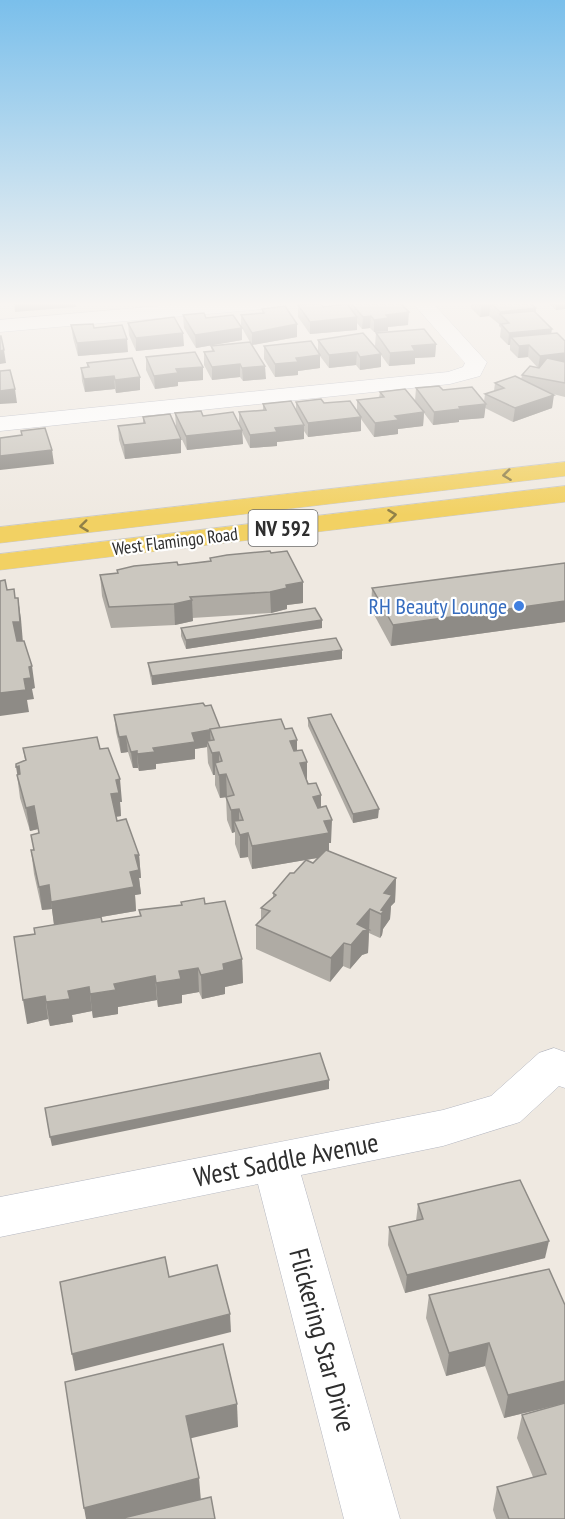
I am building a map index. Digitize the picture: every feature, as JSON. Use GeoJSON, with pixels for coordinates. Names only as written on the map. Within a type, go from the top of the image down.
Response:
{"type":"FeatureCollection","features":[{"type":"Feature","properties":{"kind":"main road","name":"West Flamingo Road"},"geometry":{"type":"LineString","coordinates":[[0,535],[565,469]]}},
{"type":"Feature","properties":{"kind":"main road"},"geometry":{"type":"LineString","coordinates":[[312,524],[319,513],[332,509],[361,506],[384,490]]}},
{"type":"Feature","properties":{"kind":"main road","name":"West Flamingo Road"},"geometry":{"type":"LineString","coordinates":[[0,562],[565,494]]}},
{"type":"Feature","properties":{"kind":"main road"},"geometry":{"type":"LineString","coordinates":[[51,556],[139,533],[262,518],[275,513],[278,510],[278,503]]}},
{"type":"Feature","properties":{"kind":"street"},"geometry":{"type":"LineString","coordinates":[[0,424],[450,378],[466,373]]}},
{"type":"Feature","properties":{"kind":"street","name":"West Saddle Avenue"},"geometry":{"type":"LineString","coordinates":[[0,1217],[443,1128],[505,1110],[560,1068]]}},
{"type":"Feature","properties":{"kind":"street","name":"Flickering Star Drive"},"geometry":{"type":"LineString","coordinates":[[274,1161],[372,1519]]}},
{"type":"Feature","properties":{"kind":"building"},"geometry":{"type":"Polygon","coordinates":[[[0,373],[11,373],[15,389],[0,391],[0,373]]]}},
{"type":"Feature","properties":{"kind":"building"},"geometry":{"type":"Polygon","coordinates":[[[82,373],[138,373],[140,377],[115,380],[114,376],[84,379],[82,373]]]}},
{"type":"Feature","properties":{"kind":"building"},"geometry":{"type":"Polygon","coordinates":[[[153,373],[178,373],[154,376],[153,373]]]}},
{"type":"Feature","properties":{"kind":"building"},"geometry":{"type":"Polygon","coordinates":[[[524,373],[565,373],[565,383],[522,375],[524,373]]]}},
{"type":"Feature","properties":{"kind":"building"},"geometry":{"type":"Polygon","coordinates":[[[515,376],[554,395],[515,408],[485,394],[504,388],[495,383],[515,376]]]}},
{"type":"Feature","properties":{"kind":"building"},"geometry":{"type":"Polygon","coordinates":[[[439,386],[443,390],[472,387],[486,404],[434,412],[416,388],[439,386]]]}},
{"type":"Feature","properties":{"kind":"building"},"geometry":{"type":"Polygon","coordinates":[[[405,389],[424,412],[395,416],[399,420],[375,423],[357,400],[384,397],[380,392],[405,389]]]}},
{"type":"Feature","properties":{"kind":"building"},"geometry":{"type":"Polygon","coordinates":[[[321,399],[324,403],[350,401],[361,417],[308,423],[296,402],[321,399]]]}},
{"type":"Feature","properties":{"kind":"building"},"geometry":{"type":"Polygon","coordinates":[[[291,401],[304,425],[275,428],[277,432],[250,435],[239,412],[266,410],[263,404],[291,401]]]}},
{"type":"Feature","properties":{"kind":"building"},"geometry":{"type":"Polygon","coordinates":[[[201,411],[203,416],[233,412],[242,430],[186,436],[175,413],[201,411]]]}},
{"type":"Feature","properties":{"kind":"building"},"geometry":{"type":"Polygon","coordinates":[[[170,414],[181,439],[124,445],[118,426],[145,423],[143,417],[170,414]]]}},
{"type":"Feature","properties":{"kind":"building"},"geometry":{"type":"Polygon","coordinates":[[[45,428],[52,450],[0,456],[0,438],[22,435],[21,431],[45,428]]]}},
{"type":"Feature","properties":{"kind":"building"},"geometry":{"type":"Polygon","coordinates":[[[270,551],[271,553],[287,551],[303,582],[286,585],[287,588],[270,592],[190,597],[192,600],[174,604],[109,607],[100,575],[118,573],[117,570],[134,566],[177,562],[178,565],[211,561],[210,558],[227,555],[270,551]]]}},
{"type":"Feature","properties":{"kind":"building"},"geometry":{"type":"Polygon","coordinates":[[[565,563],[565,601],[393,625],[372,588],[565,563]]]}},
{"type":"Feature","properties":{"kind":"building"},"geometry":{"type":"Polygon","coordinates":[[[5,580],[7,590],[14,589],[15,598],[18,598],[20,622],[13,622],[17,641],[24,641],[32,666],[29,667],[31,678],[24,679],[26,690],[0,693],[0,581],[5,580]]]}},
{"type":"Feature","properties":{"kind":"building"},"geometry":{"type":"Polygon","coordinates":[[[315,608],[322,620],[186,640],[181,628],[315,608]]]}},
{"type":"Feature","properties":{"kind":"building"},"geometry":{"type":"Polygon","coordinates":[[[336,638],[342,650],[152,676],[148,663],[336,638]]]}},
{"type":"Feature","properties":{"kind":"building"},"geometry":{"type":"Polygon","coordinates":[[[203,703],[205,706],[211,705],[220,728],[192,733],[195,742],[153,748],[155,752],[137,754],[137,751],[131,752],[126,736],[119,737],[114,715],[203,703]]]}},
{"type":"Feature","properties":{"kind":"building"},"geometry":{"type":"Polygon","coordinates":[[[331,714],[379,809],[353,814],[308,718],[331,714]]]}},
{"type":"Feature","properties":{"kind":"building"},"geometry":{"type":"Polygon","coordinates":[[[281,719],[285,729],[292,728],[297,740],[290,741],[294,751],[302,750],[307,762],[300,763],[308,784],[316,783],[321,795],[313,797],[318,808],[326,806],[332,820],[324,821],[329,833],[252,846],[248,833],[240,835],[234,821],[243,820],[239,809],[231,810],[226,797],[234,795],[226,774],[219,775],[215,763],[222,761],[219,752],[212,753],[207,741],[214,740],[210,729],[281,719]]]}},
{"type":"Feature","properties":{"kind":"building"},"geometry":{"type":"Polygon","coordinates":[[[97,737],[100,749],[108,748],[120,779],[116,780],[119,793],[111,794],[117,821],[126,819],[139,855],[135,855],[139,870],[130,872],[134,887],[51,902],[49,885],[39,887],[31,850],[34,850],[31,835],[39,833],[34,806],[26,808],[17,775],[20,774],[19,766],[16,767],[16,764],[26,760],[23,748],[97,737]]]}},
{"type":"Feature","properties":{"kind":"building"},"geometry":{"type":"Polygon","coordinates":[[[326,850],[396,878],[384,893],[392,895],[381,910],[384,911],[381,914],[370,909],[357,924],[369,930],[363,931],[351,945],[344,943],[331,958],[256,925],[270,911],[261,908],[276,895],[273,893],[290,873],[294,873],[306,860],[313,863],[326,850]]]}},
{"type":"Feature","properties":{"kind":"building"},"geometry":{"type":"Polygon","coordinates":[[[204,898],[205,904],[225,901],[242,959],[223,964],[224,970],[201,975],[198,968],[179,971],[181,979],[156,983],[155,976],[114,984],[116,990],[90,994],[89,987],[68,991],[70,999],[46,1002],[45,996],[23,1000],[14,937],[35,934],[34,928],[101,917],[102,922],[141,916],[139,910],[182,905],[181,902],[204,898]]]}},
{"type":"Feature","properties":{"kind":"building"},"geometry":{"type":"Polygon","coordinates":[[[320,1053],[329,1080],[50,1137],[45,1108],[320,1053]]]}},
{"type":"Feature","properties":{"kind":"building"},"geometry":{"type":"Polygon","coordinates":[[[520,1180],[549,1241],[407,1275],[389,1227],[423,1219],[418,1204],[520,1180]]]}},
{"type":"Feature","properties":{"kind":"building"},"geometry":{"type":"Polygon","coordinates":[[[165,1257],[169,1277],[217,1265],[230,1314],[72,1354],[60,1282],[165,1257]]]}},
{"type":"Feature","properties":{"kind":"building"},"geometry":{"type":"Polygon","coordinates":[[[549,1269],[565,1305],[565,1381],[508,1395],[489,1343],[449,1353],[429,1295],[549,1269]]]}},
{"type":"Feature","properties":{"kind":"building"},"geometry":{"type":"Polygon","coordinates":[[[223,1344],[237,1404],[186,1416],[199,1478],[84,1508],[65,1382],[223,1344]]]}},
{"type":"Feature","properties":{"kind":"building"},"geometry":{"type":"Polygon","coordinates":[[[565,1403],[565,1519],[509,1519],[497,1487],[546,1474],[522,1415],[565,1403]]]}},
{"type":"Feature","properties":{"kind":"building"},"geometry":{"type":"Polygon","coordinates":[[[211,1497],[215,1519],[119,1519],[211,1497]]]}},
{"type":"Feature","properties":{"kind":"place","name":"RH Beauty Lounge"},"geometry":{"type":"Point","coordinates":[519,606]}}]}
